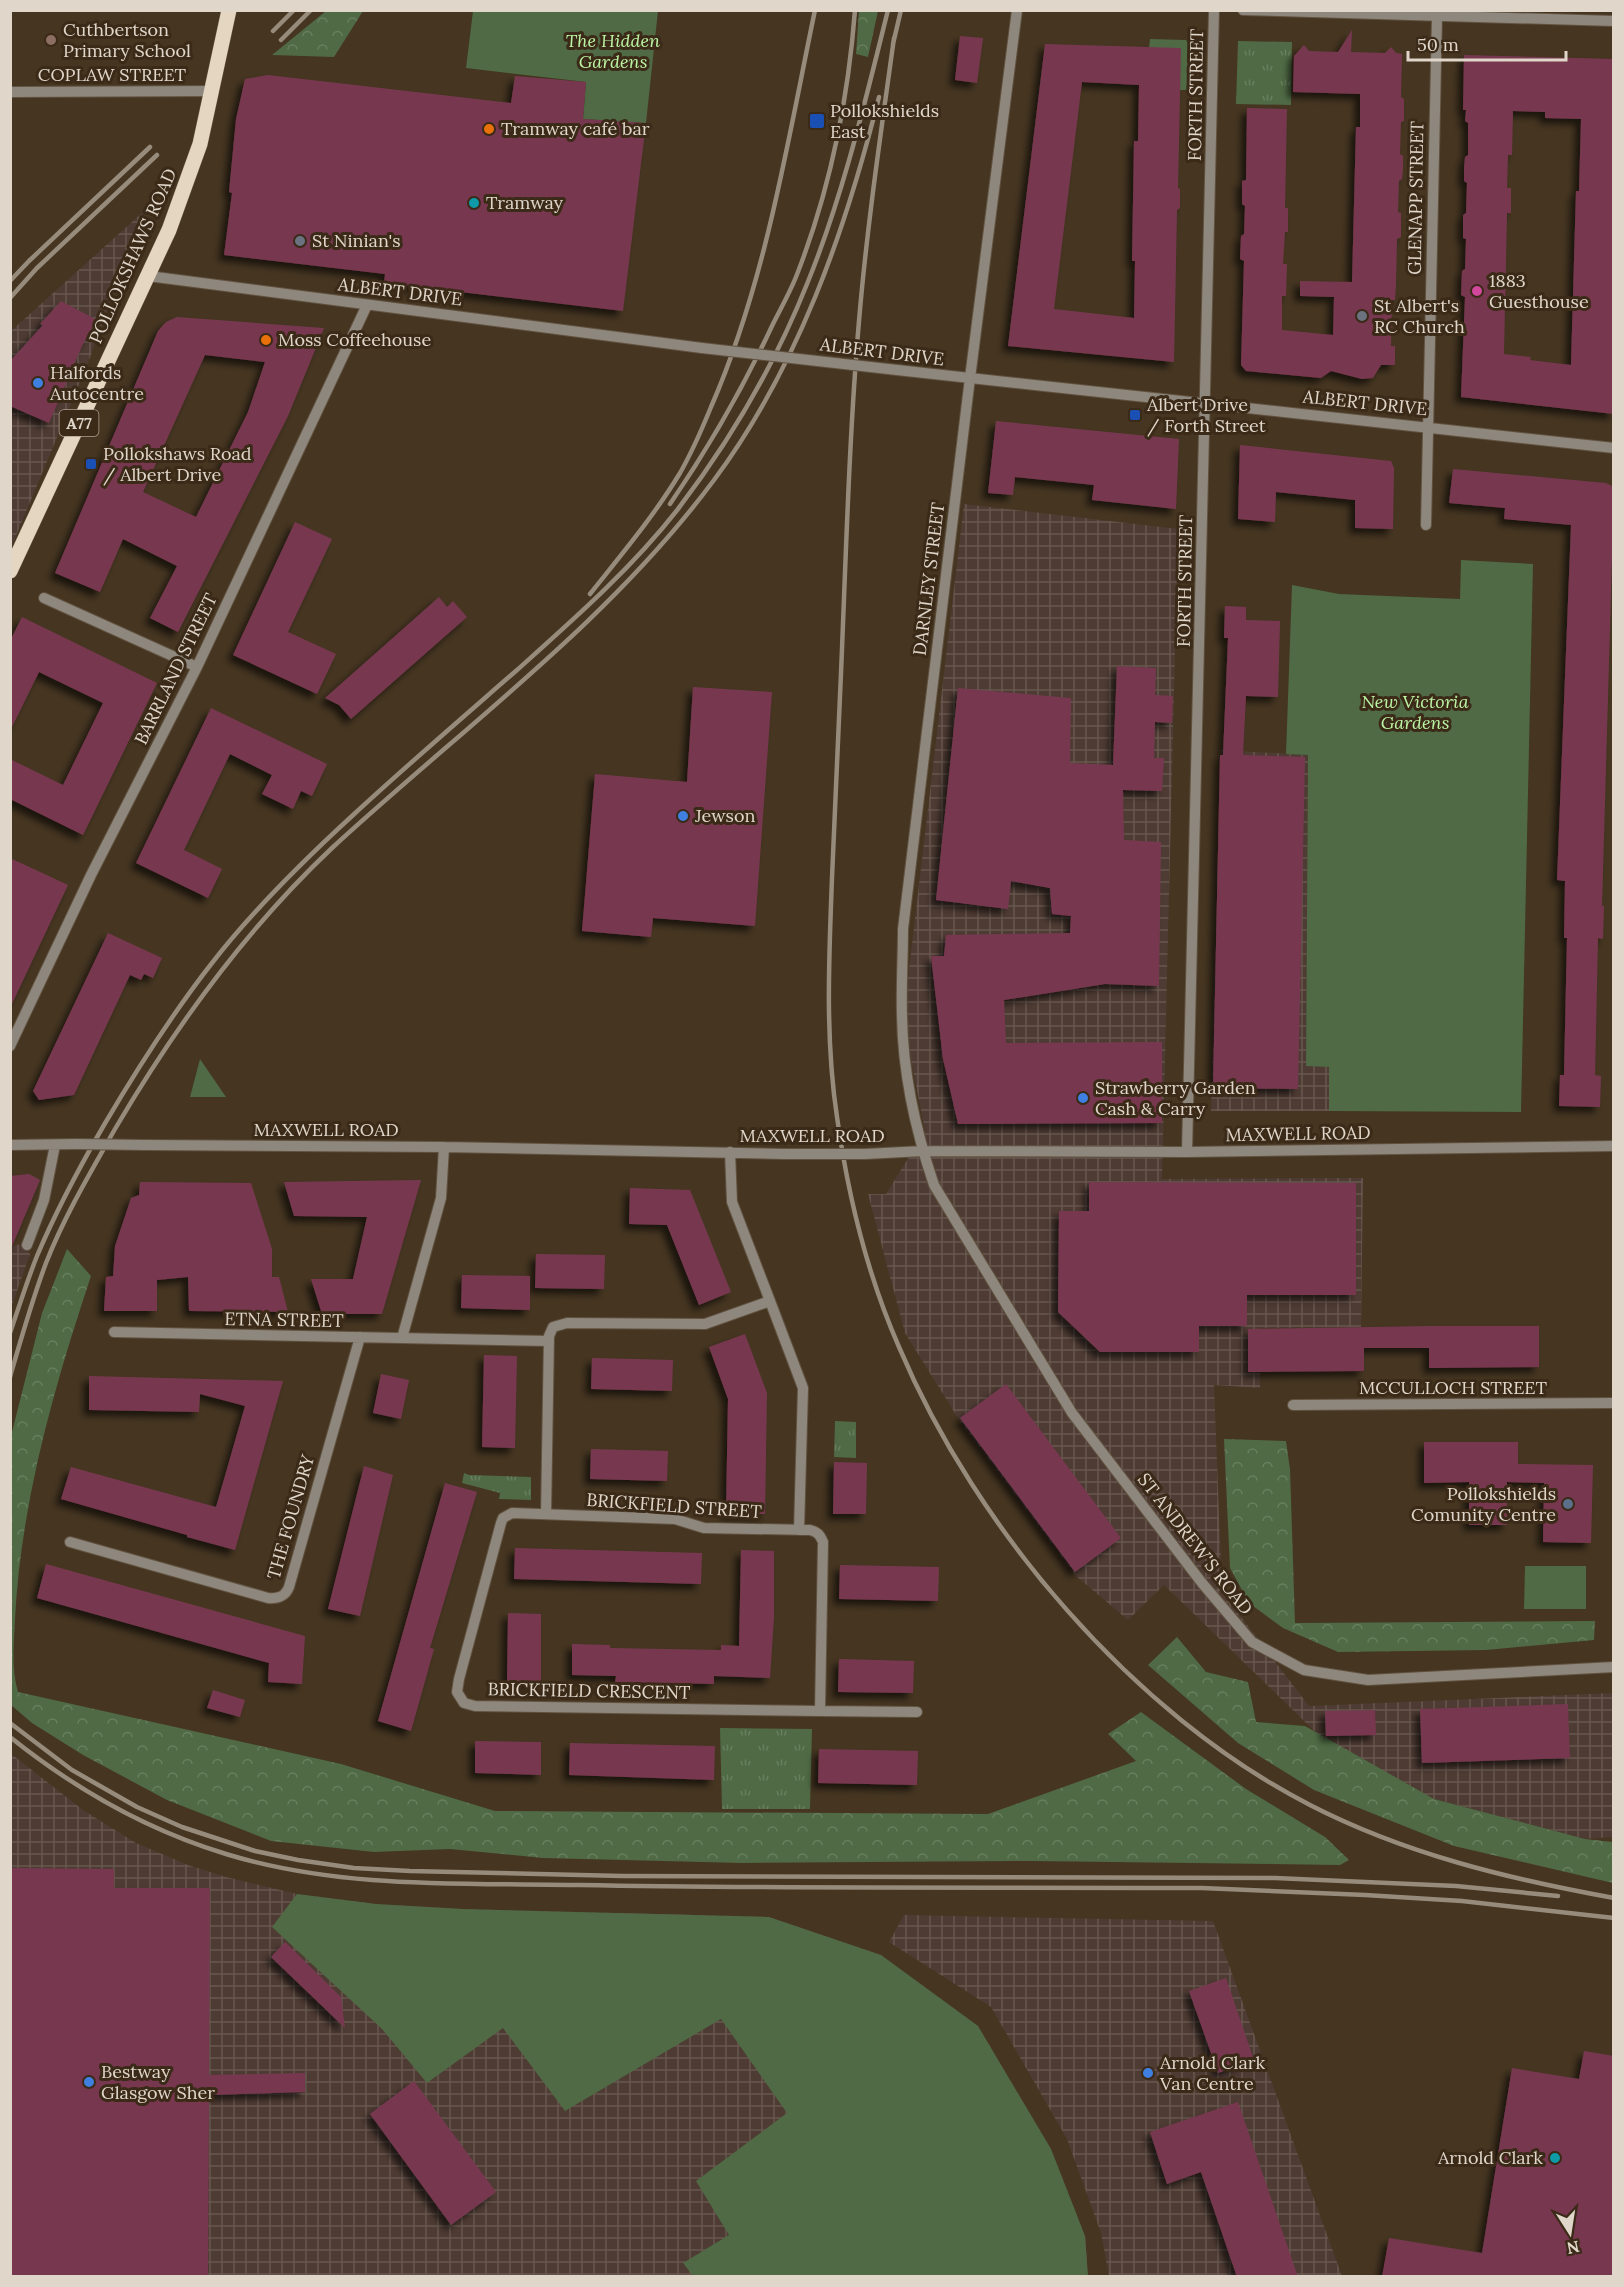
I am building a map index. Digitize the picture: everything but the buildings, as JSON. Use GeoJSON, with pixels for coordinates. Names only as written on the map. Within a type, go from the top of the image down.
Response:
{"type":"FeatureCollection","features":[{"type":"Feature","properties":{"kind":"main road","name":"POLLOKSHAWS ROAD"},"geometry":{"type":"LineString","coordinates":[[10,571],[148,276],[187,187],[213,91],[229,10]]}},
{"type":"Feature","properties":{"kind":"street","name":"DARNLEY STREET"},"geometry":{"type":"LineString","coordinates":[[923,1151],[909,1088],[902,1019],[903,929],[1017,10]]}},
{"type":"Feature","properties":{"kind":"street","name":"FORTH STREET"},"geometry":{"type":"LineString","coordinates":[[1187,1152],[1214,10]]}},
{"type":"Feature","properties":{"kind":"street"},"geometry":{"type":"LineString","coordinates":[[1243,10],[1614,21]]}},
{"type":"Feature","properties":{"kind":"street","name":"GLENAPP STREET"},"geometry":{"type":"LineString","coordinates":[[1426,525],[1437,16]]}},
{"type":"Feature","properties":{"kind":"street","name":"COPLAW STREET"},"geometry":{"type":"LineString","coordinates":[[10,92],[213,91]]}},
{"type":"Feature","properties":{"kind":"street","name":"ALBERT DRIVE"},"geometry":{"type":"LineString","coordinates":[[148,276],[702,348],[1614,448]]}},
{"type":"Feature","properties":{"kind":"street","name":"BARRLAND STREET"},"geometry":{"type":"LineString","coordinates":[[10,1046],[91,876],[197,667],[367,305]]}},
{"type":"Feature","properties":{"kind":"street"},"geometry":{"type":"LineString","coordinates":[[44,598],[197,667]]}},
{"type":"Feature","properties":{"kind":"street","name":"MAXWELL ROAD"},"geometry":{"type":"LineString","coordinates":[[10,1145],[444,1147],[783,1154],[923,1151],[1187,1152],[1614,1146]]}},
{"type":"Feature","properties":{"kind":"street"},"geometry":{"type":"LineString","coordinates":[[27,1245],[44,1200],[56,1145]]}},
{"type":"Feature","properties":{"kind":"street"},"geometry":{"type":"LineString","coordinates":[[402,1338],[441,1198],[444,1147]]}},
{"type":"Feature","properties":{"kind":"street","name":"ST ANDREW'S ROAD"},"geometry":{"type":"LineString","coordinates":[[923,1151],[934,1185],[1072,1413],[1202,1583],[1252,1642],[1304,1670],[1368,1680],[1614,1667]]}},
{"type":"Feature","properties":{"kind":"street"},"geometry":{"type":"LineString","coordinates":[[729,1152],[732,1202],[803,1388],[799,1530],[816,1532],[823,1542],[820,1711]]}},
{"type":"Feature","properties":{"kind":"street"},"geometry":{"type":"LineString","coordinates":[[546,1514],[549,1341],[552,1329],[561,1324],[705,1324],[770,1301]]}},
{"type":"Feature","properties":{"kind":"street","name":"ETNA STREET"},"geometry":{"type":"LineString","coordinates":[[114,1332],[549,1341]]}},
{"type":"Feature","properties":{"kind":"street","name":"THE FOUNDRY"},"geometry":{"type":"LineString","coordinates":[[70,1542],[268,1598],[284,1596],[289,1587],[360,1337]]}},
{"type":"Feature","properties":{"kind":"street","name":"MCCULLOCH STREET"},"geometry":{"type":"LineString","coordinates":[[1293,1405],[1614,1403]]}},
{"type":"Feature","properties":{"kind":"street","name":"BRICKFIELD CRESCENT"},"geometry":{"type":"LineString","coordinates":[[546,1514],[512,1513],[503,1518],[459,1679],[457,1692],[464,1703],[475,1706],[917,1712]]}},
{"type":"Feature","properties":{"kind":"street","name":"BRICKFIELD STREET"},"geometry":{"type":"LineString","coordinates":[[546,1514],[675,1519],[704,1528],[799,1530]]}},
{"type":"Feature","properties":{"kind":"shaded area"},"geometry":{"type":"Polygon","coordinates":[[[143,212],[88,363],[11,548],[11,331],[143,212]]]}},
{"type":"Feature","properties":{"kind":"shaded area"},"geometry":{"type":"Polygon","coordinates":[[[964,504],[1178,529],[1162,1179],[1363,1178],[1361,1327],[1261,1328],[1260,1388],[1214,1385],[1222,1592],[1309,1706],[1613,1693],[1613,1837],[1585,1839],[1434,1799],[1335,1751],[1164,1585],[1128,1620],[1076,1576],[961,1423],[905,1333],[868,1194],[886,1194],[925,1131],[903,1020],[964,504]]]}},
{"type":"Feature","properties":{"kind":"shaded area"},"geometry":{"type":"Polygon","coordinates":[[[1221,750],[1308,755],[1306,1065],[1330,1067],[1329,1111],[1211,1111],[1221,750]]]}},
{"type":"Feature","properties":{"kind":"shaded area"},"geometry":{"type":"Polygon","coordinates":[[[22,1244],[30,1254],[11,1308],[11,1246],[22,1244]]]}},
{"type":"Feature","properties":{"kind":"shaded area"},"geometry":{"type":"Polygon","coordinates":[[[10,1753],[83,1810],[136,1843],[188,1865],[226,1877],[297,1894],[376,1904],[463,1909],[769,1917],[881,1955],[978,2026],[1051,2149],[1085,2236],[1088,2276],[11,2276],[10,1753]]]}},
{"type":"Feature","properties":{"kind":"shaded area","name":"Arnold Clark Van Centre"},"geometry":{"type":"Polygon","coordinates":[[[904,1915],[1213,1921],[1342,2276],[1109,2276],[1101,2233],[1067,2139],[991,2007],[889,1942],[904,1915]]]}},
{"type":"Feature","properties":{"kind":"green space"},"geometry":{"type":"Polygon","coordinates":[[[326,11],[363,11],[334,57],[272,55],[326,11]]]}},
{"type":"Feature","properties":{"kind":"green space","name":"The Hidden Gardens"},"geometry":{"type":"Polygon","coordinates":[[[473,11],[658,11],[646,123],[583,119],[586,82],[466,68],[473,11]]]}},
{"type":"Feature","properties":{"kind":"green space"},"geometry":{"type":"Polygon","coordinates":[[[859,11],[878,11],[868,57],[856,54],[859,11]]]}},
{"type":"Feature","properties":{"kind":"green space"},"geometry":{"type":"Polygon","coordinates":[[[1150,39],[1186,40],[1189,44],[1188,90],[1180,90],[1149,48],[1150,39]]]}},
{"type":"Feature","properties":{"kind":"green space"},"geometry":{"type":"Polygon","coordinates":[[[1238,41],[1292,42],[1291,105],[1236,104],[1238,41]]]}},
{"type":"Feature","properties":{"kind":"green space","name":"New Victoria Gardens"},"geometry":{"type":"Polygon","coordinates":[[[1461,560],[1533,564],[1521,1112],[1329,1111],[1329,1067],[1306,1066],[1308,755],[1286,754],[1292,585],[1339,594],[1460,599],[1461,560]]]}},
{"type":"Feature","properties":{"kind":"green space"},"geometry":{"type":"Polygon","coordinates":[[[200,1059],[226,1097],[190,1097],[200,1059]]]}},
{"type":"Feature","properties":{"kind":"green space"},"geometry":{"type":"Polygon","coordinates":[[[67,1249],[91,1276],[52,1402],[24,1532],[15,1619],[14,1674],[18,1692],[341,1764],[495,1811],[988,1814],[1136,1761],[1108,1734],[1141,1712],[1246,1789],[1325,1837],[1349,1860],[1340,1865],[1030,1861],[742,1863],[543,1858],[450,1849],[374,1852],[271,1841],[167,1800],[83,1755],[32,1723],[11,1705],[11,1436],[42,1313],[67,1249]]]}},
{"type":"Feature","properties":{"kind":"green space"},"geometry":{"type":"Polygon","coordinates":[[[835,1421],[856,1422],[856,1458],[834,1457],[835,1421]]]}},
{"type":"Feature","properties":{"kind":"green space"},"geometry":{"type":"Polygon","coordinates":[[[1224,1439],[1286,1441],[1290,1469],[1295,1623],[1595,1621],[1594,1640],[1486,1650],[1338,1652],[1283,1628],[1249,1603],[1230,1568],[1224,1439]]]}},
{"type":"Feature","properties":{"kind":"green space"},"geometry":{"type":"Polygon","coordinates":[[[464,1473],[531,1477],[531,1500],[499,1499],[500,1493],[462,1483],[464,1473]]]}},
{"type":"Feature","properties":{"kind":"green space"},"geometry":{"type":"Polygon","coordinates":[[[1525,1566],[1586,1566],[1586,1609],[1524,1609],[1525,1566]]]}},
{"type":"Feature","properties":{"kind":"green space"},"geometry":{"type":"Polygon","coordinates":[[[1177,1637],[1206,1672],[1248,1682],[1256,1722],[1305,1726],[1434,1799],[1585,1839],[1613,1842],[1613,1883],[1454,1846],[1314,1790],[1238,1743],[1148,1665],[1177,1637]]]}},
{"type":"Feature","properties":{"kind":"green space"},"geometry":{"type":"Polygon","coordinates":[[[720,1728],[812,1729],[810,1809],[722,1809],[720,1728]]]}},
{"type":"Feature","properties":{"kind":"green space"},"geometry":{"type":"Polygon","coordinates":[[[297,1894],[376,1904],[463,1909],[769,1917],[881,1955],[978,2026],[1051,2149],[1085,2236],[1088,2276],[693,2276],[683,2263],[729,2235],[696,2181],[787,2113],[721,2019],[565,2111],[503,2028],[427,2083],[382,2029],[272,1927],[297,1894]]]}},
{"type":"Feature","properties":{"kind":"railway"},"geometry":{"type":"LineString","coordinates":[[273,31],[294,10]]}},
{"type":"Feature","properties":{"kind":"railway"},"geometry":{"type":"LineString","coordinates":[[281,40],[311,10]]}},
{"type":"Feature","properties":{"kind":"railway"},"geometry":{"type":"LineString","coordinates":[[590,594],[648,520],[680,473],[700,432],[730,359],[747,311],[773,212],[815,10]]}},
{"type":"Feature","properties":{"kind":"railway"},"geometry":{"type":"LineString","coordinates":[[670,504],[699,461],[761,350],[796,277],[808,245],[827,180],[842,112],[855,10]]}},
{"type":"Feature","properties":{"kind":"railway"},"geometry":{"type":"LineString","coordinates":[[10,1333],[37,1256],[86,1157],[155,1042],[197,982],[228,943],[279,886],[334,833],[601,593],[660,531],[716,456],[750,401],[781,343],[820,251],[852,148],[888,10]]}},
{"type":"Feature","properties":{"kind":"railway"},"geometry":{"type":"LineString","coordinates":[[893,44],[901,10]]}},
{"type":"Feature","properties":{"kind":"railway"},"geometry":{"type":"LineString","coordinates":[[894,38],[870,214],[856,365],[848,497],[829,998],[833,1087],[842,1147],[860,1234],[877,1291],[899,1347],[932,1415],[971,1483],[1016,1548],[1067,1610],[1122,1668],[1182,1721],[1245,1767],[1310,1805],[1383,1838],[1458,1863],[1614,1898]]}},
{"type":"Feature","properties":{"kind":"railway"},"geometry":{"type":"LineString","coordinates":[[10,1377],[41,1277],[69,1212],[138,1091],[213,981],[270,912],[332,848],[532,673],[628,581],[714,480],[744,437],[794,345],[815,297],[851,198],[879,97]]}},
{"type":"Feature","properties":{"kind":"railway"},"geometry":{"type":"LineString","coordinates":[[10,281],[150,147]]}},
{"type":"Feature","properties":{"kind":"railway"},"geometry":{"type":"LineString","coordinates":[[10,298],[37,268],[157,155]]}},
{"type":"Feature","properties":{"kind":"railway"},"geometry":{"type":"LineString","coordinates":[[10,1723],[72,1770],[137,1807],[182,1827],[255,1851],[354,1868],[622,1876],[1275,1878],[1456,1886],[1558,1896]]}},
{"type":"Feature","properties":{"kind":"railway"},"geometry":{"type":"LineString","coordinates":[[10,1737],[86,1791],[168,1833],[226,1854],[269,1865],[357,1879],[446,1884],[1202,1888],[1462,1901],[1614,1918]]}},
{"type":"Feature","properties":{"kind":"place","name":"Cuthbertson Primary School"},"geometry":{"type":"Point","coordinates":[51,40]}},
{"type":"Feature","properties":{"kind":"place","name":"Pollokshields East"},"geometry":{"type":"Point","coordinates":[817,121]}},
{"type":"Feature","properties":{"kind":"place","name":"Tramway café bar"},"geometry":{"type":"Point","coordinates":[489,129]}},
{"type":"Feature","properties":{"kind":"place","name":"Tramway"},"geometry":{"type":"Point","coordinates":[474,203]}},
{"type":"Feature","properties":{"kind":"place","name":"St Ninian's"},"geometry":{"type":"Point","coordinates":[300,241]}},
{"type":"Feature","properties":{"kind":"place","name":"1883 Guesthouse"},"geometry":{"type":"Point","coordinates":[1477,291]}},
{"type":"Feature","properties":{"kind":"place","name":"St Albert's RC Church"},"geometry":{"type":"Point","coordinates":[1362,316]}},
{"type":"Feature","properties":{"kind":"place","name":"Moss Coffeehouse"},"geometry":{"type":"Point","coordinates":[266,340]}},
{"type":"Feature","properties":{"kind":"place","name":"Halfords Autocentre"},"geometry":{"type":"Point","coordinates":[38,383]}},
{"type":"Feature","properties":{"kind":"place","name":"Albert Drive / Forth Street"},"geometry":{"type":"Point","coordinates":[1135,415]}},
{"type":"Feature","properties":{"kind":"place","name":"Pollokshaws Road / Albert Drive"},"geometry":{"type":"Point","coordinates":[91,464]}},
{"type":"Feature","properties":{"kind":"place","name":"Jewson"},"geometry":{"type":"Point","coordinates":[683,816]}},
{"type":"Feature","properties":{"kind":"place","name":"Strawberry Garden Cash & Carry"},"geometry":{"type":"Point","coordinates":[1083,1098]}},
{"type":"Feature","properties":{"kind":"place","name":"Pollokshields Comunity Centre"},"geometry":{"type":"Point","coordinates":[1568,1504]}},
{"type":"Feature","properties":{"kind":"place","name":"Arnold Clark Van Centre"},"geometry":{"type":"Point","coordinates":[1148,2073]}},
{"type":"Feature","properties":{"kind":"place","name":"Bestway Glasgow Sher"},"geometry":{"type":"Point","coordinates":[89,2082]}},
{"type":"Feature","properties":{"kind":"place","name":"Arnold Clark"},"geometry":{"type":"Point","coordinates":[1555,2158]}}]}
